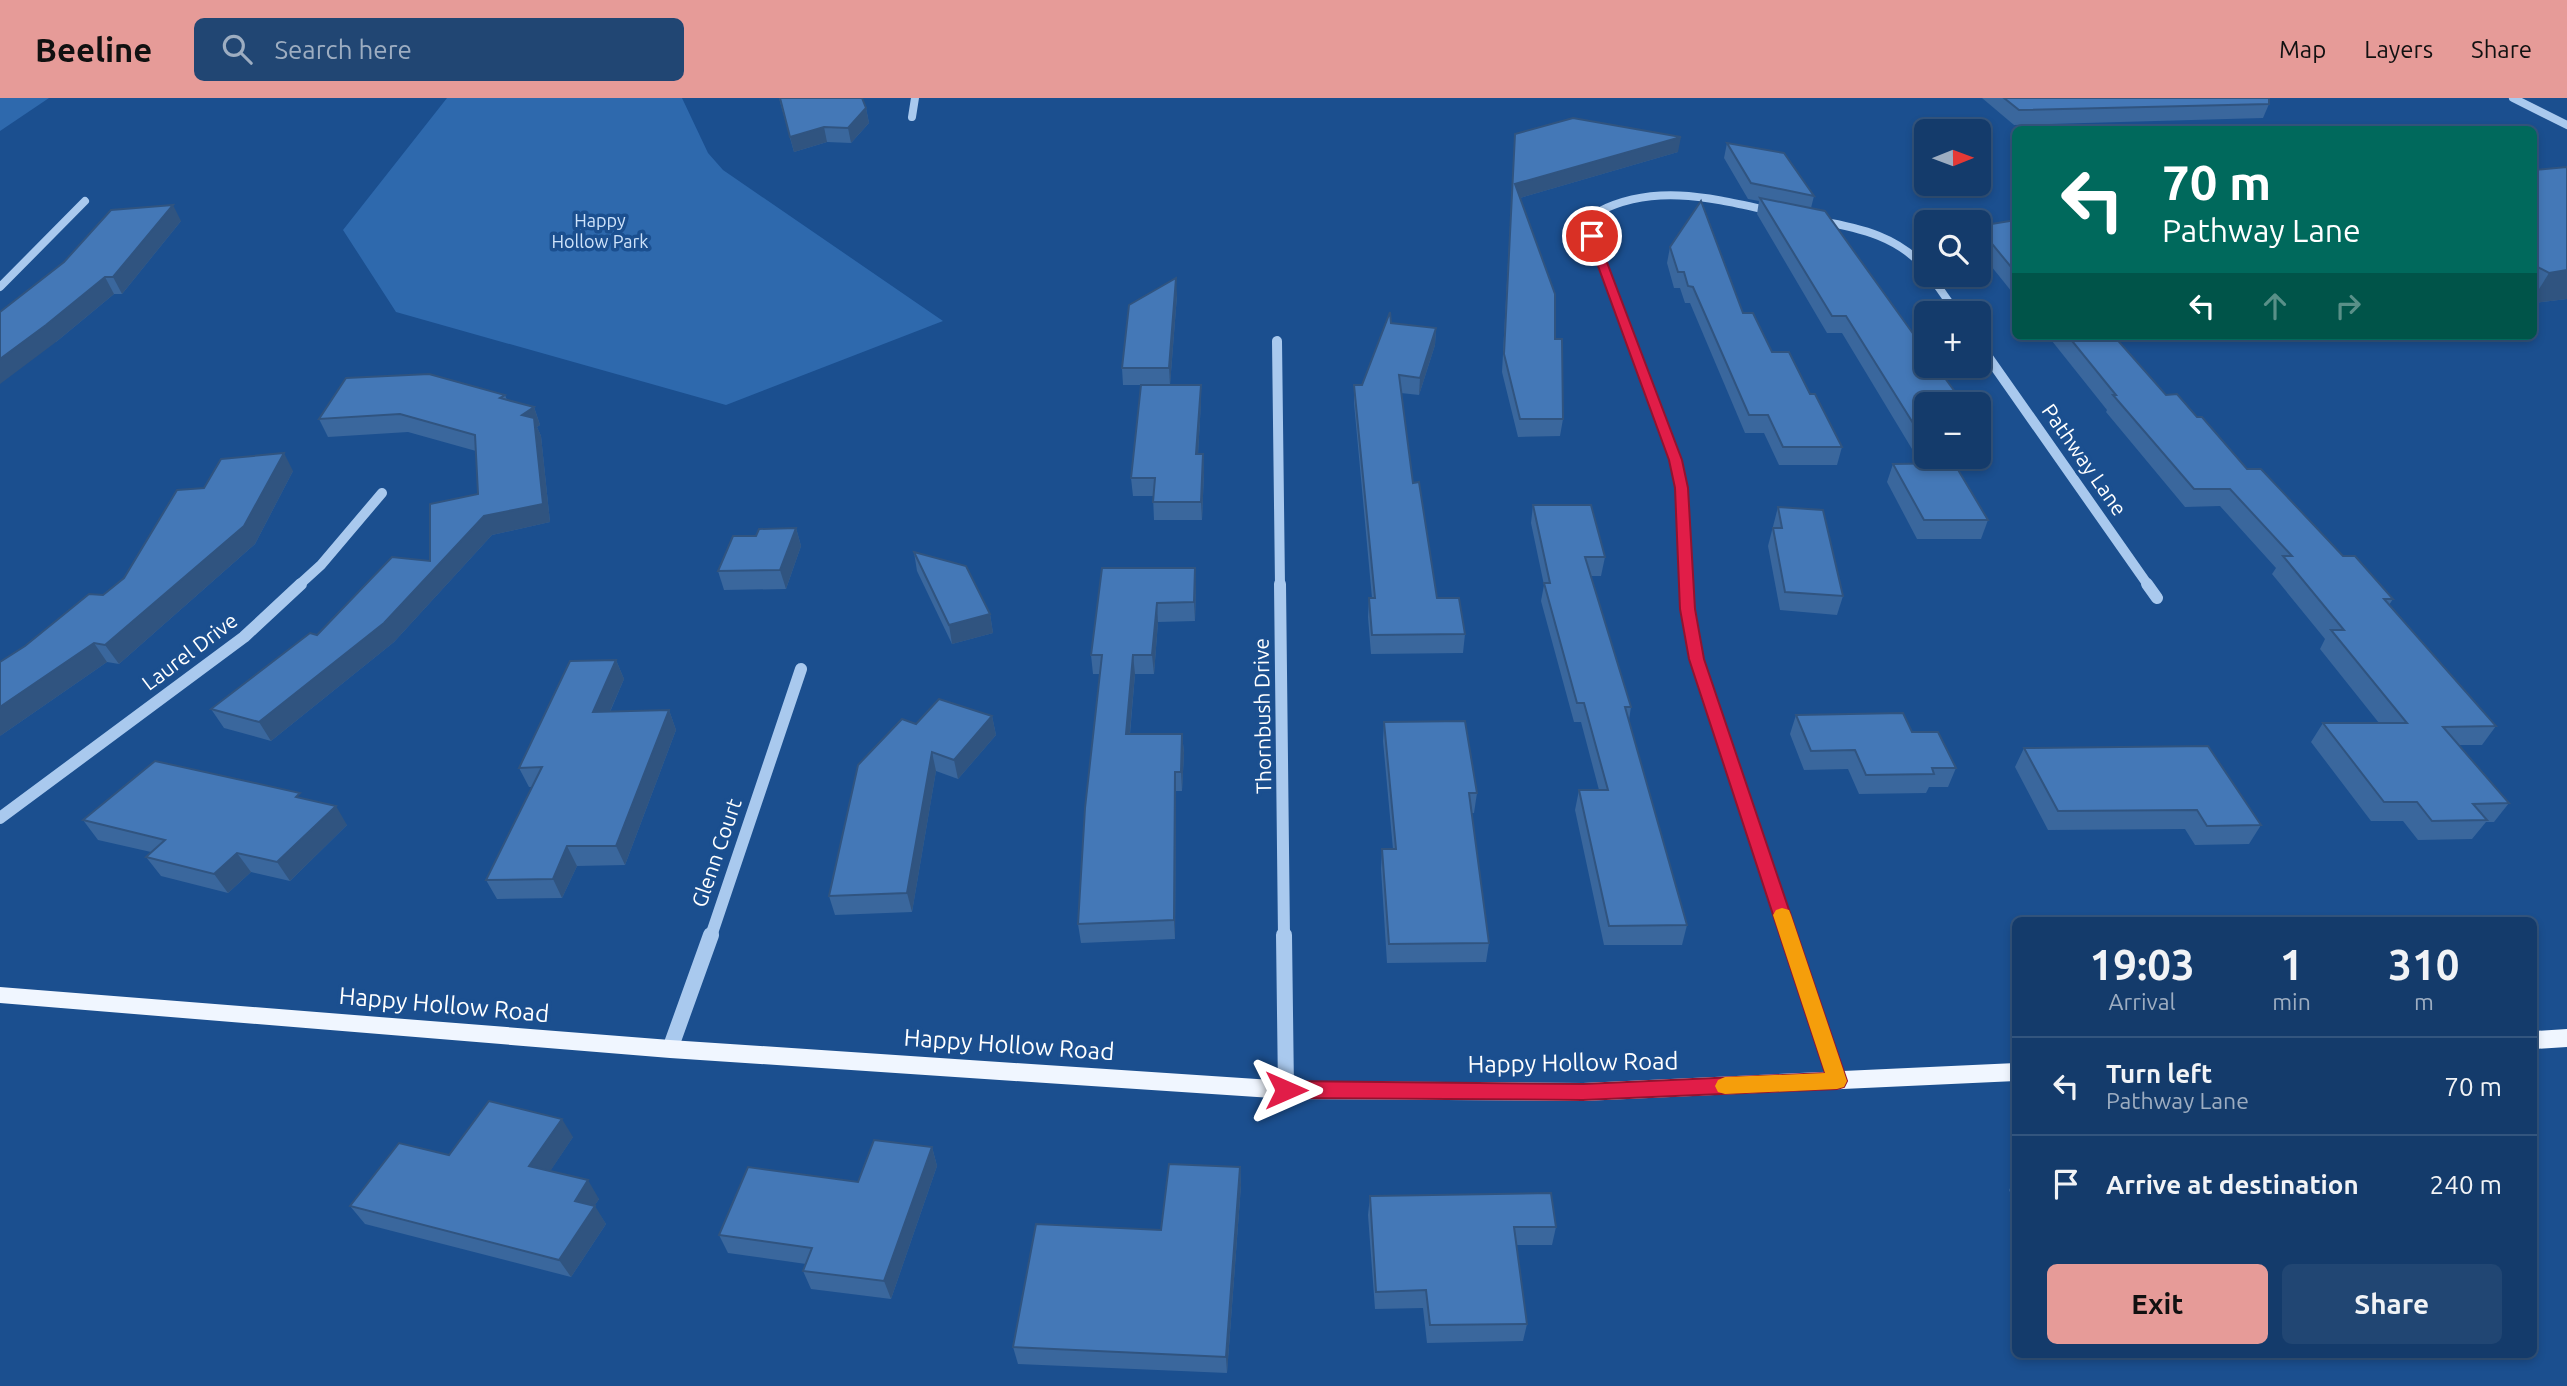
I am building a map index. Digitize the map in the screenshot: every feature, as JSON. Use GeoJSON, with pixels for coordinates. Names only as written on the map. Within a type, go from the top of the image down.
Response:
{"type":"FeatureCollection","features":[{"type":"Feature","properties":{"kind":"main road","name":"Happy Hollow Road"},"geometry":{"type":"LineString","coordinates":[[0,995],[670,1049],[1286,1090],[1583,1092],[2012,1072]]}},
{"type":"Feature","properties":{"kind":"main road"},"geometry":{"type":"LineString","coordinates":[[2537,1040],[2567,1038]]}},
{"type":"Feature","properties":{"kind":"street"},"geometry":{"type":"LineString","coordinates":[[912,117],[915,98]]}},
{"type":"Feature","properties":{"kind":"street"},"geometry":{"type":"LineString","coordinates":[[2512,98],[2567,125]]}},
{"type":"Feature","properties":{"kind":"street"},"geometry":{"type":"LineString","coordinates":[[1788,214],[1711,199],[1653,195],[1610,204],[1598,212],[1592,236],[1676,460],[1682,501],[1687,609],[1697,659],[1837,1081]]}},
{"type":"Feature","properties":{"kind":"street"},"geometry":{"type":"LineString","coordinates":[[0,287],[85,201]]}},
{"type":"Feature","properties":{"kind":"street"},"geometry":{"type":"LineString","coordinates":[[1814,219],[1853,227],[1900,245],[1914,254]]}},
{"type":"Feature","properties":{"kind":"street","name":"Thornbush Drive"},"geometry":{"type":"LineString","coordinates":[[1277,341],[1286,1090]]}},
{"type":"Feature","properties":{"kind":"street","name":"Pathway Lane"},"geometry":{"type":"LineString","coordinates":[[1991,361],[2157,598]]}},
{"type":"Feature","properties":{"kind":"street","name":"Laurel Drive"},"geometry":{"type":"LineString","coordinates":[[0,818],[244,637],[321,565],[382,494]]}},
{"type":"Feature","properties":{"kind":"street","name":"Glenn Court"},"geometry":{"type":"LineString","coordinates":[[670,1049],[691,995],[801,669]]}},
{"type":"Feature","properties":{"kind":"green space"},"geometry":{"type":"Polygon","coordinates":[[[0,98],[49,98],[0,131],[0,98]]]}},
{"type":"Feature","properties":{"kind":"green space","name":"Happy Hollow Park"},"geometry":{"type":"Polygon","coordinates":[[[447,98],[682,98],[708,153],[723,170],[943,321],[726,405],[396,312],[343,230],[447,98]]]}},
{"type":"Feature","properties":{"kind":"building"},"geometry":{"type":"Polygon","coordinates":[[[780,98],[862,98],[866,108],[848,128],[824,127],[790,137],[780,98]]]}},
{"type":"Feature","properties":{"kind":"building"},"geometry":{"type":"Polygon","coordinates":[[[2004,98],[2269,98],[2269,104],[2019,110],[2004,98]]]}},
{"type":"Feature","properties":{"kind":"building"},"geometry":{"type":"Polygon","coordinates":[[[1573,118],[1681,137],[1515,184],[1555,294],[1555,339],[1562,339],[1563,419],[1520,419],[1504,354],[1515,134],[1573,118]]]}},
{"type":"Feature","properties":{"kind":"building"},"geometry":{"type":"Polygon","coordinates":[[[1727,143],[1784,153],[1814,196],[1751,183],[1727,143]]]}},
{"type":"Feature","properties":{"kind":"building"},"geometry":{"type":"Polygon","coordinates":[[[2567,167],[2567,270],[2549,273],[2537,267],[2537,170],[2567,167]]]}},
{"type":"Feature","properties":{"kind":"building"},"geometry":{"type":"Polygon","coordinates":[[[1760,198],[1825,211],[1914,335],[1914,378],[1945,378],[1955,392],[1914,392],[1914,425],[1846,316],[1832,316],[1760,198]]]}},
{"type":"Feature","properties":{"kind":"building"},"geometry":{"type":"Polygon","coordinates":[[[1701,201],[1743,313],[1753,313],[1772,352],[1789,352],[1810,394],[1815,394],[1842,447],[1783,447],[1768,415],[1749,415],[1693,287],[1688,286],[1684,272],[1678,272],[1670,247],[1701,201]]]}},
{"type":"Feature","properties":{"kind":"building"},"geometry":{"type":"Polygon","coordinates":[[[173,205],[113,277],[105,277],[0,359],[0,312],[64,262],[111,210],[173,205]]]}},
{"type":"Feature","properties":{"kind":"building"},"geometry":{"type":"Polygon","coordinates":[[[2012,221],[2012,268],[1991,243],[1991,224],[2012,221]]]}},
{"type":"Feature","properties":{"kind":"building"},"geometry":{"type":"Polygon","coordinates":[[[1176,278],[1169,368],[1122,368],[1129,305],[1176,278]]]}},
{"type":"Feature","properties":{"kind":"building"},"geometry":{"type":"Polygon","coordinates":[[[1390,312],[1391,323],[1436,328],[1420,378],[1399,375],[1413,483],[1419,482],[1437,598],[1459,598],[1465,634],[1372,635],[1369,598],[1375,598],[1354,385],[1362,385],[1390,312]]]}},
{"type":"Feature","properties":{"kind":"building"},"geometry":{"type":"Polygon","coordinates":[[[2071,340],[2118,340],[2166,395],[2177,394],[2197,417],[2202,417],[2247,469],[2261,469],[2343,556],[2355,556],[2393,599],[2384,599],[2496,726],[2443,727],[2509,803],[2473,804],[2487,820],[2432,821],[2417,802],[2384,802],[2323,723],[2407,723],[2331,630],[2344,630],[2283,556],[2292,556],[2230,489],[2194,489],[2113,395],[2116,395],[2071,340]]]}},
{"type":"Feature","properties":{"kind":"building"},"geometry":{"type":"Polygon","coordinates":[[[429,374],[505,395],[500,398],[534,407],[522,415],[534,418],[543,504],[484,516],[384,623],[259,722],[211,709],[310,633],[317,635],[392,557],[430,561],[430,504],[478,494],[475,435],[400,414],[319,419],[346,378],[429,374]]]}},
{"type":"Feature","properties":{"kind":"building"},"geometry":{"type":"Polygon","coordinates":[[[1141,385],[1201,385],[1196,454],[1203,454],[1201,502],[1153,502],[1155,478],[1131,478],[1141,385]]]}},
{"type":"Feature","properties":{"kind":"building"},"geometry":{"type":"Polygon","coordinates":[[[284,453],[244,526],[105,645],[94,643],[0,707],[0,662],[25,646],[89,594],[103,595],[124,578],[177,490],[204,488],[221,459],[284,453]]]}},
{"type":"Feature","properties":{"kind":"building"},"geometry":{"type":"Polygon","coordinates":[[[1893,464],[1914,464],[1914,469],[1958,469],[1988,520],[1924,520],[1893,464]]]}},
{"type":"Feature","properties":{"kind":"building"},"geometry":{"type":"Polygon","coordinates":[[[1533,505],[1591,505],[1605,557],[1585,557],[1631,707],[1625,707],[1687,925],[1609,926],[1579,790],[1608,790],[1584,703],[1577,703],[1544,583],[1550,583],[1533,505]]]}},
{"type":"Feature","properties":{"kind":"building"},"geometry":{"type":"Polygon","coordinates":[[[1778,507],[1823,510],[1843,596],[1785,592],[1773,528],[1782,528],[1778,507]]]}},
{"type":"Feature","properties":{"kind":"building"},"geometry":{"type":"Polygon","coordinates":[[[796,528],[780,570],[718,571],[733,536],[756,536],[759,529],[796,528]]]}},
{"type":"Feature","properties":{"kind":"building"},"geometry":{"type":"Polygon","coordinates":[[[914,552],[966,566],[990,614],[949,625],[914,552]]]}},
{"type":"Feature","properties":{"kind":"building"},"geometry":{"type":"Polygon","coordinates":[[[1102,568],[1195,568],[1194,602],[1157,603],[1152,655],[1133,655],[1126,734],[1182,734],[1181,772],[1175,772],[1174,920],[1078,924],[1085,808],[1102,655],[1091,655],[1102,568]]]}},
{"type":"Feature","properties":{"kind":"building"},"geometry":{"type":"Polygon","coordinates":[[[616,660],[593,712],[669,710],[616,846],[567,846],[553,879],[486,880],[542,767],[519,768],[570,661],[616,660]]]}},
{"type":"Feature","properties":{"kind":"building"},"geometry":{"type":"Polygon","coordinates":[[[939,699],[992,716],[954,760],[932,752],[907,893],[829,896],[858,765],[902,719],[916,724],[939,699]]]}},
{"type":"Feature","properties":{"kind":"building"},"geometry":{"type":"Polygon","coordinates":[[[1903,713],[1912,732],[1938,732],[1956,768],[1932,768],[1934,774],[1866,775],[1855,750],[1811,751],[1796,715],[1903,713]]]}},
{"type":"Feature","properties":{"kind":"building"},"geometry":{"type":"Polygon","coordinates":[[[1465,721],[1477,793],[1469,793],[1489,943],[1389,944],[1382,849],[1396,849],[1384,722],[1465,721]]]}},
{"type":"Feature","properties":{"kind":"building"},"geometry":{"type":"Polygon","coordinates":[[[2208,746],[2261,825],[2207,826],[2197,810],[2058,811],[2024,748],[2208,746]]]}},
{"type":"Feature","properties":{"kind":"building"},"geometry":{"type":"Polygon","coordinates":[[[155,761],[300,793],[296,797],[336,806],[277,862],[237,853],[214,874],[146,857],[165,840],[83,820],[155,761]]]}},
{"type":"Feature","properties":{"kind":"building"},"geometry":{"type":"Polygon","coordinates":[[[489,1101],[562,1119],[529,1166],[588,1180],[575,1201],[595,1206],[559,1260],[350,1206],[399,1143],[449,1155],[489,1101]]]}},
{"type":"Feature","properties":{"kind":"building"},"geometry":{"type":"Polygon","coordinates":[[[874,1140],[932,1147],[884,1281],[803,1271],[812,1248],[719,1235],[748,1167],[858,1182],[874,1140]]]}},
{"type":"Feature","properties":{"kind":"building"},"geometry":{"type":"Polygon","coordinates":[[[1169,1164],[1240,1167],[1226,1357],[1013,1347],[1036,1224],[1161,1230],[1169,1164]]]}},
{"type":"Feature","properties":{"kind":"building"},"geometry":{"type":"Polygon","coordinates":[[[1551,1193],[1556,1227],[1514,1227],[1527,1324],[1430,1325],[1426,1290],[1376,1292],[1370,1196],[1551,1193]]]}},
{"type":"Feature","properties":{"kind":"slow traffic"},"geometry":{"type":"LineString","coordinates":[[1725,1086],[1837,1081],[1782,915]]}},
{"type":"Feature","properties":{"kind":"route"},"geometry":{"type":"LineString","coordinates":[[1286,1090],[1583,1092],[1837,1081],[1697,659],[1687,609],[1683,513],[1676,460],[1592,236]]}}]}
